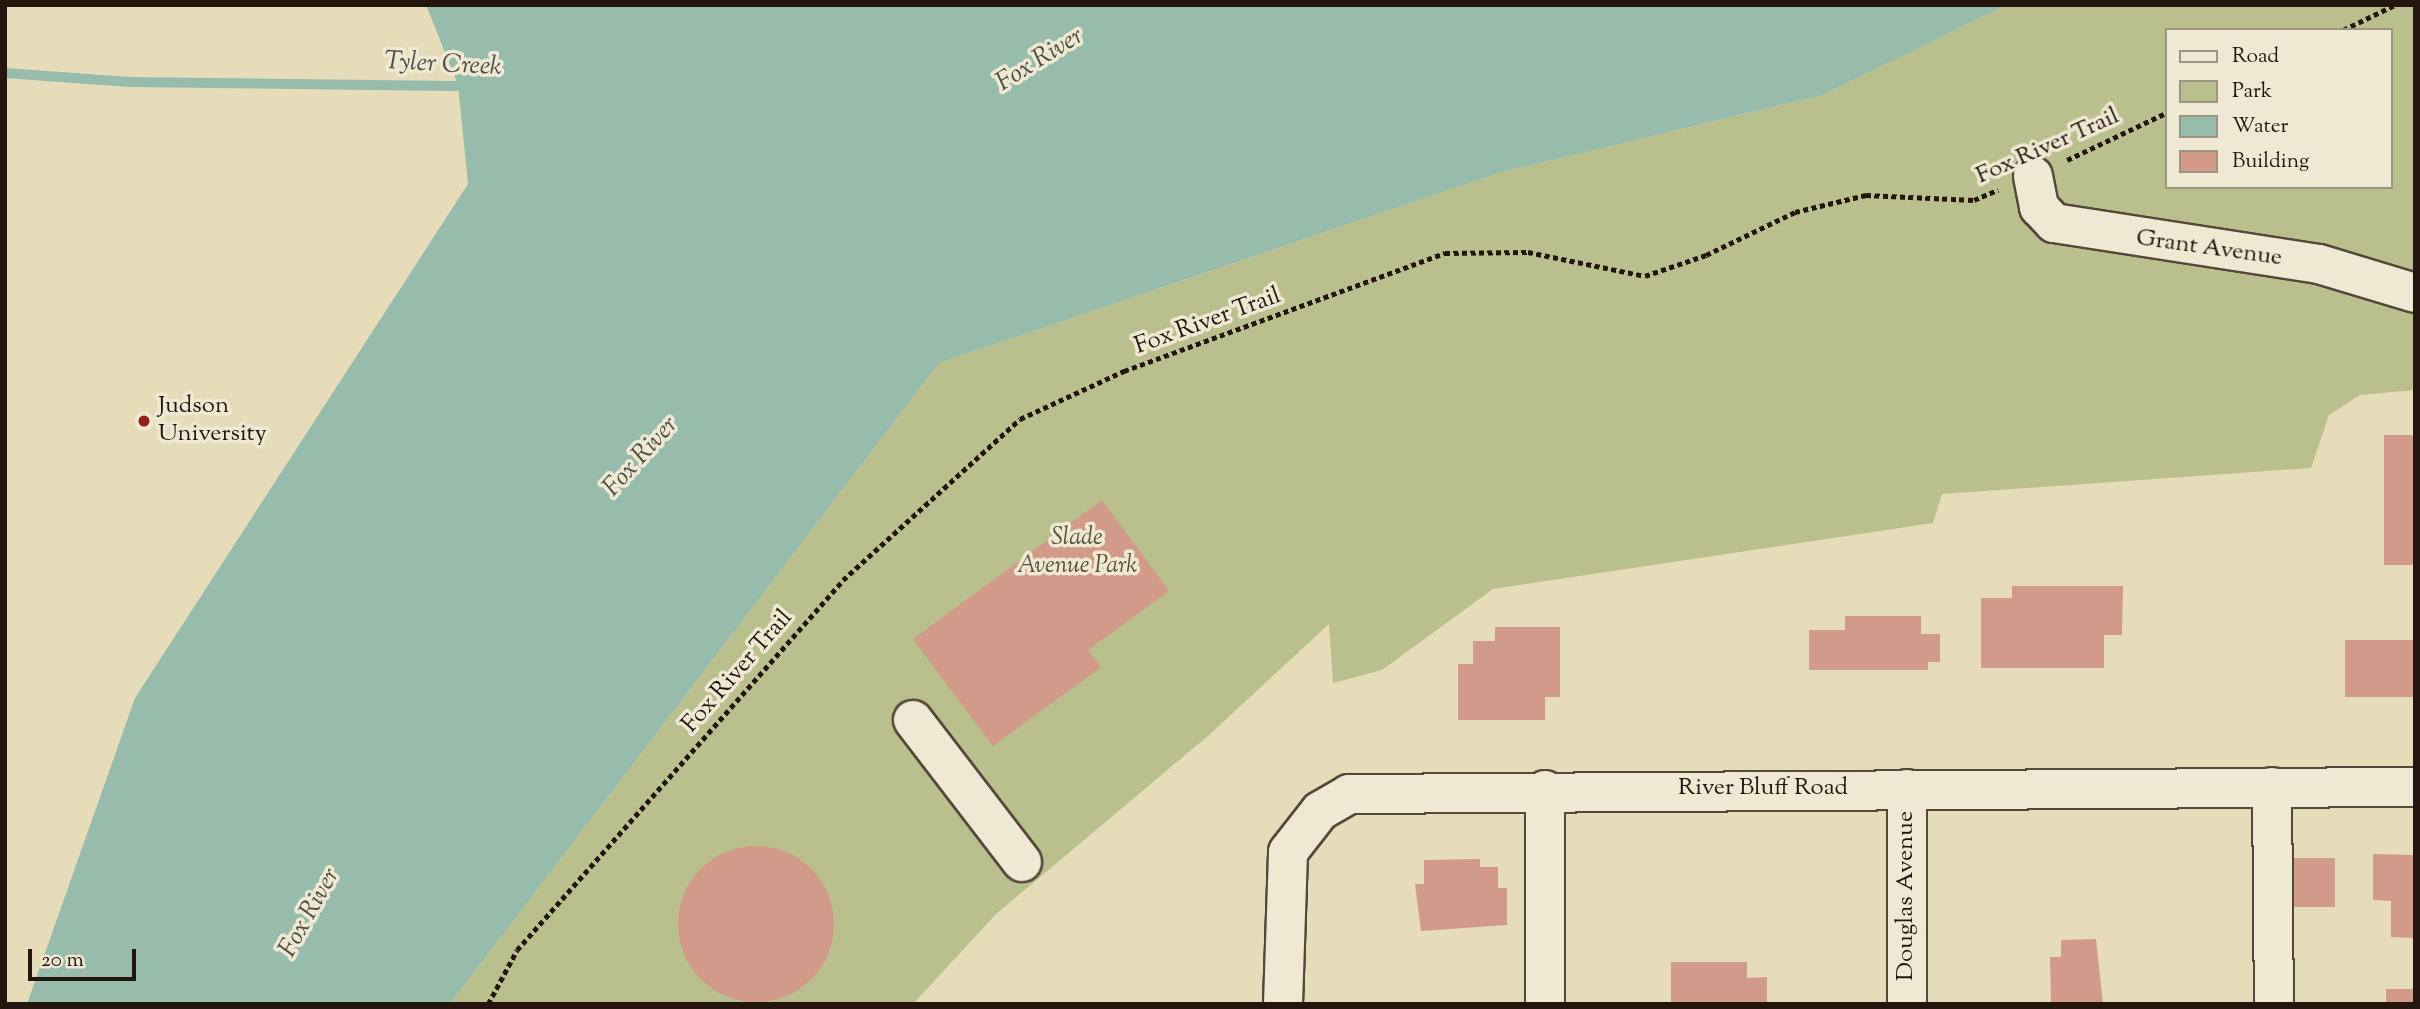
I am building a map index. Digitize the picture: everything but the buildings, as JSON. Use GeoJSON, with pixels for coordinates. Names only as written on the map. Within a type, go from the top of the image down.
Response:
{"type":"FeatureCollection","features":[{"type":"Feature","properties":{"kind":"street","name":"Grant Avenue"},"geometry":{"type":"LineString","coordinates":[[2033,176],[2039,207],[2053,223],[2319,264],[2415,293]]}},
{"type":"Feature","properties":{"kind":"street"},"geometry":{"type":"LineString","coordinates":[[913,720],[1022,862]]}},
{"type":"Feature","properties":{"kind":"street"},"geometry":{"type":"LineString","coordinates":[[2272,788],[2274,1004]]}},
{"type":"Feature","properties":{"kind":"street","name":"River Bluff Road"},"geometry":{"type":"LineString","coordinates":[[1283,1004],[1284,865],[1306,825],[1332,802],[1377,791],[2415,788]]}},
{"type":"Feature","properties":{"kind":"street","name":"Douglas Avenue"},"geometry":{"type":"LineString","coordinates":[[1907,789],[1907,1004]]}},
{"type":"Feature","properties":{"kind":"street"},"geometry":{"type":"LineString","coordinates":[[1545,790],[1545,1004]]}},
{"type":"Feature","properties":{"kind":"path"},"geometry":{"type":"LineString","coordinates":[[2347,28],[2396,5]]}},
{"type":"Feature","properties":{"kind":"path","name":"Fox River Trail"},"geometry":{"type":"LineString","coordinates":[[488,1004],[517,950],[843,580],[1020,419],[1124,371],[1445,253],[1528,252],[1645,276],[1706,255],[1795,212],[1866,195],[1974,200],[2033,176],[2164,114]]}},
{"type":"Feature","properties":{"kind":"green space","name":"Slade Avenue Park"},"geometry":{"type":"Polygon","coordinates":[[[2007,5],[2415,5],[2415,390],[2360,395],[2329,415],[2311,468],[1942,494],[1933,523],[1493,589],[1382,670],[1333,683],[1329,624],[1209,735],[996,914],[913,1004],[450,1004],[939,363],[1499,173],[1823,95],[2007,5]]]}},
{"type":"Feature","properties":{"kind":"water","name":"Fox River"},"geometry":{"type":"Polygon","coordinates":[[[426,5],[2007,5],[1823,95],[1499,173],[939,363],[450,1004],[27,1004],[135,698],[468,184],[458,85],[426,5]]]}},
{"type":"Feature","properties":{"kind":"waterway","name":"Tyler Creek"},"geometry":{"type":"LineString","coordinates":[[5,73],[130,82],[471,86]]}},
{"type":"Feature","properties":{"kind":"place","name":"Judson University"},"geometry":{"type":"Point","coordinates":[144,421]}}]}
